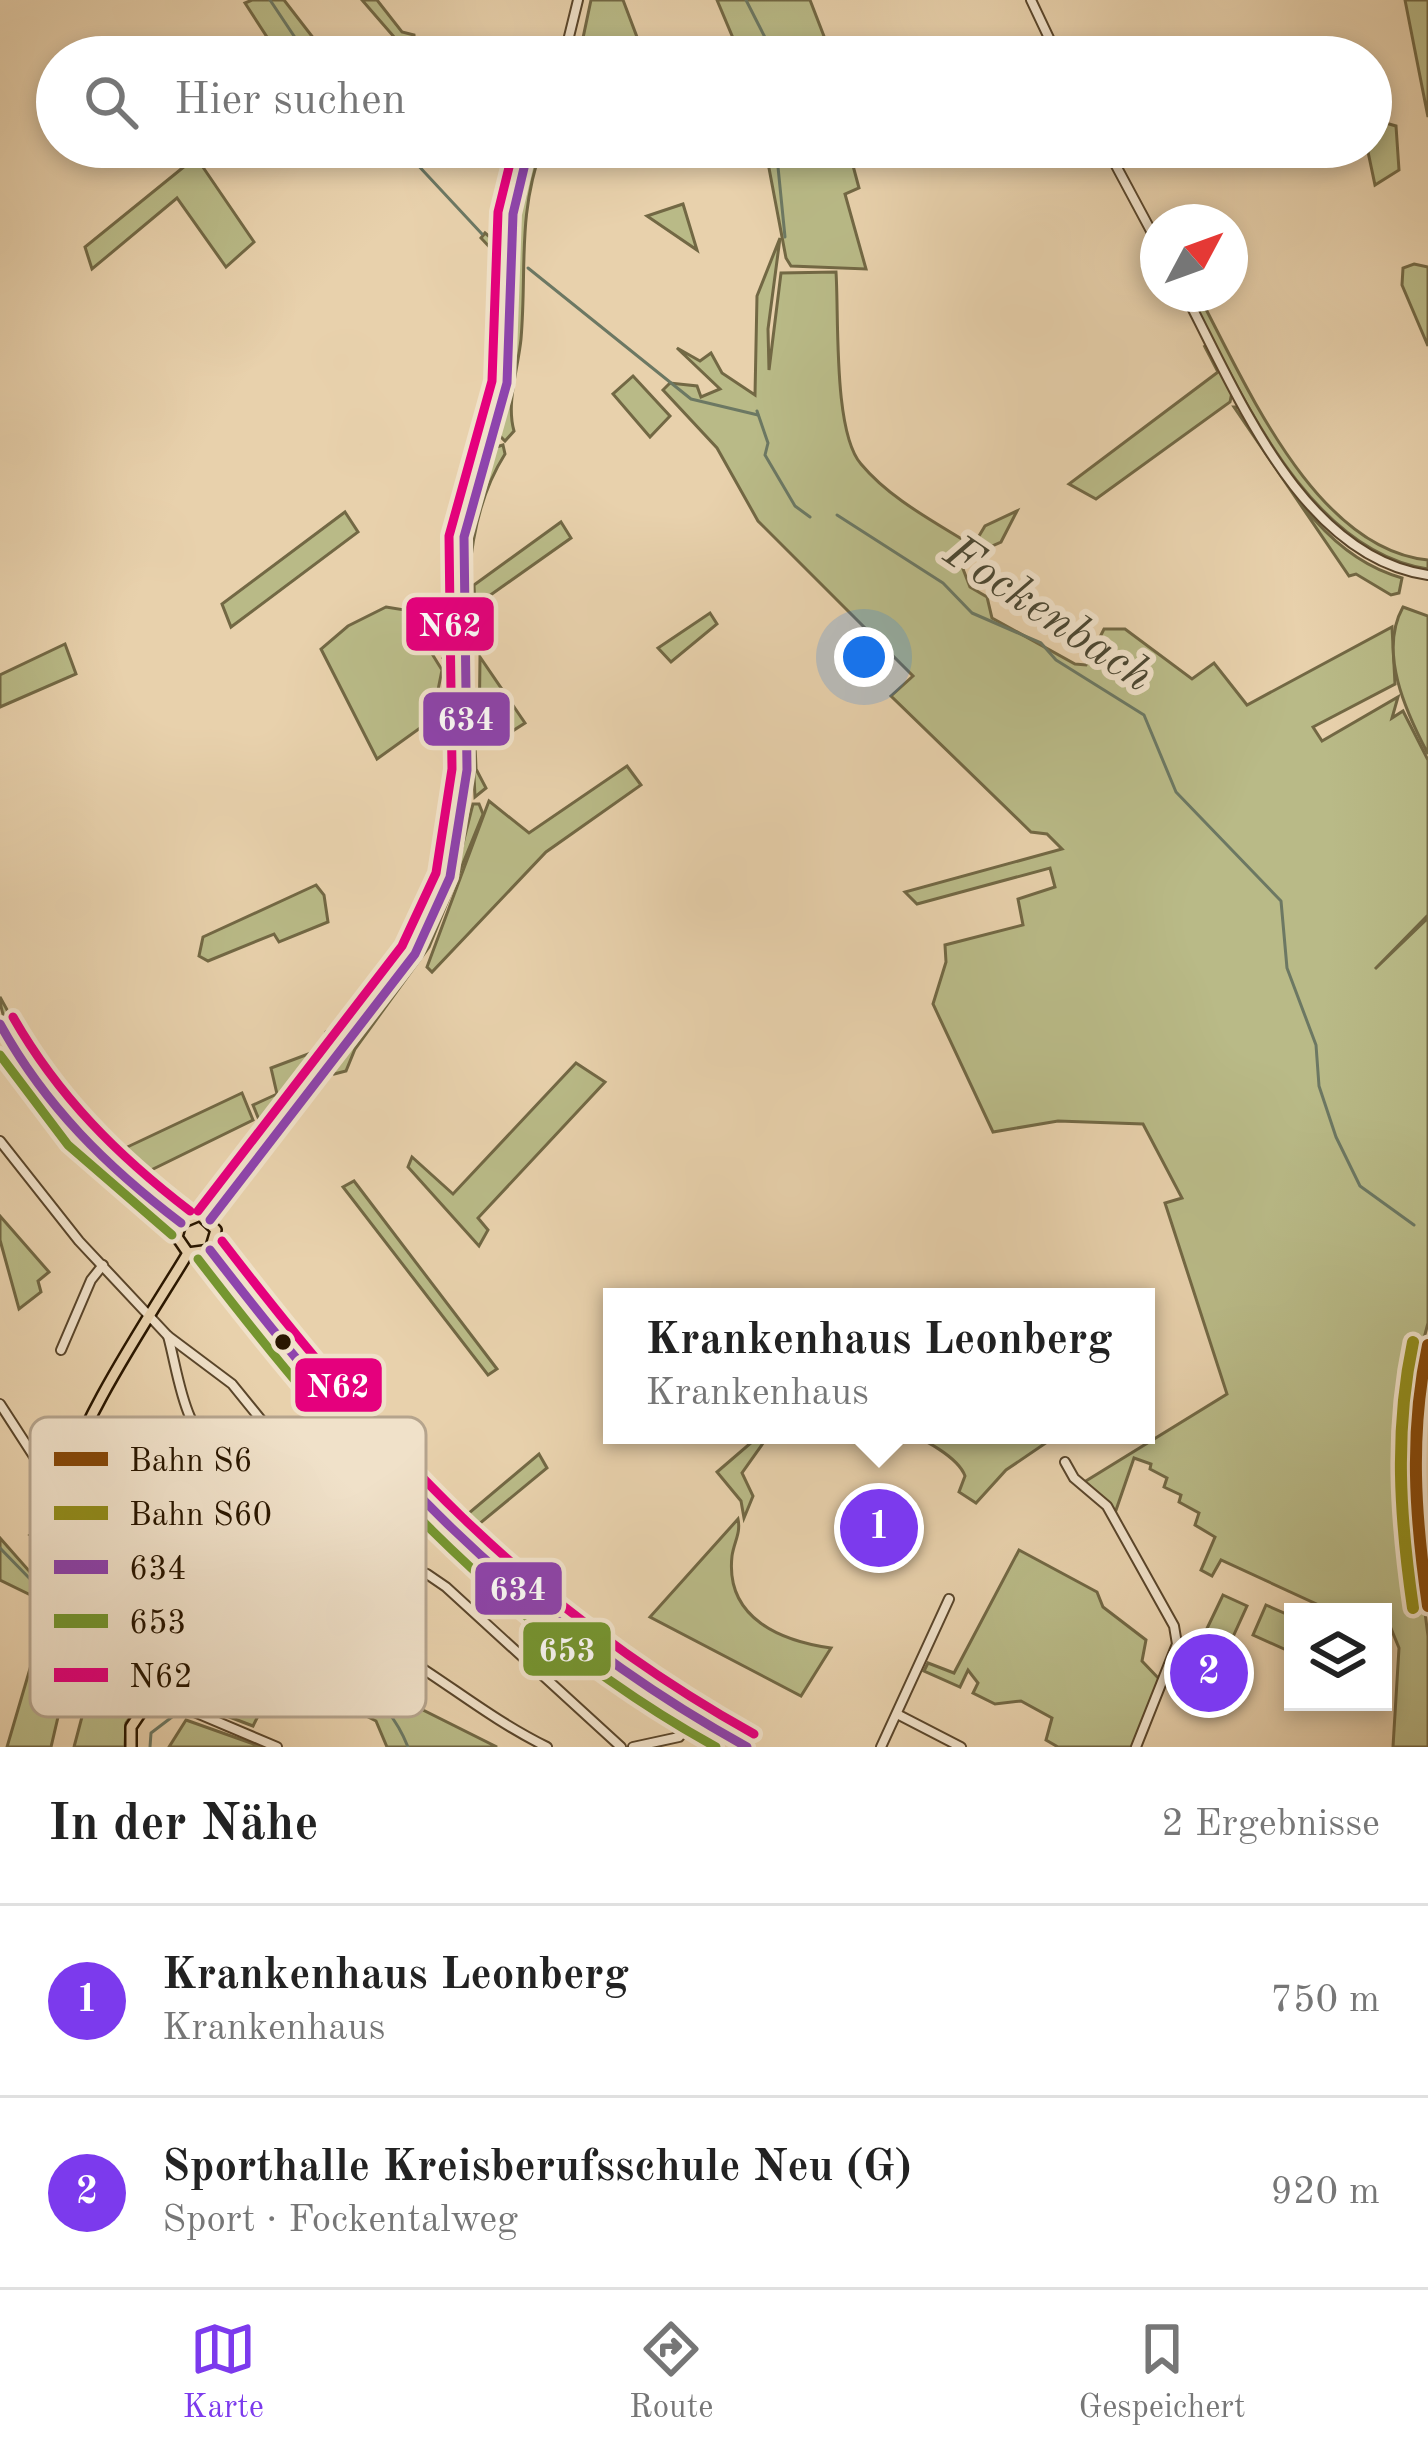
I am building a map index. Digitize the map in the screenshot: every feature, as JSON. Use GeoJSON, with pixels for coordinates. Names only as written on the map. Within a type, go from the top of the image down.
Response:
{"type":"FeatureCollection","features":[{"type":"Feature","properties":{"kind":"main road"},"geometry":{"type":"LineString","coordinates":[[0,1024],[59,1114],[111,1168],[181,1223]]}},
{"type":"Feature","properties":{"kind":"main road"},"geometry":{"type":"LineString","coordinates":[[181,1223],[195,1215],[210,1220],[217,1236],[210,1250],[188,1252]]}},
{"type":"Feature","properties":{"kind":"main road"},"geometry":{"type":"LineString","coordinates":[[181,1223],[178,1242],[188,1252]]}},
{"type":"Feature","properties":{"kind":"main road"},"geometry":{"type":"LineString","coordinates":[[93,1417],[188,1252]]}},
{"type":"Feature","properties":{"kind":"main road"},"geometry":{"type":"LineString","coordinates":[[131,1747],[137,1717]]}},
{"type":"Feature","properties":{"kind":"street"},"geometry":{"type":"LineString","coordinates":[[569,36],[578,0]]}},
{"type":"Feature","properties":{"kind":"street"},"geometry":{"type":"LineString","coordinates":[[1030,0],[1048,36]]}},
{"type":"Feature","properties":{"kind":"street"},"geometry":{"type":"LineString","coordinates":[[210,1220],[415,954],[450,877],[467,770],[464,537],[507,382],[513,214],[524,168]]}},
{"type":"Feature","properties":{"kind":"street"},"geometry":{"type":"LineString","coordinates":[[1117,168],[1140,210]]}},
{"type":"Feature","properties":{"kind":"street"},"geometry":{"type":"LineString","coordinates":[[1195,312],[1251,416],[1318,516],[1366,556],[1428,575]]}},
{"type":"Feature","properties":{"kind":"street"},"geometry":{"type":"LineString","coordinates":[[0,1142],[168,1336],[244,1395],[260,1417]]}},
{"type":"Feature","properties":{"kind":"street"},"geometry":{"type":"LineString","coordinates":[[210,1250],[341,1417]]}},
{"type":"Feature","properties":{"kind":"street"},"geometry":{"type":"LineString","coordinates":[[61,1350],[91,1280],[103,1264]]}},
{"type":"Feature","properties":{"kind":"street"},"geometry":{"type":"LineString","coordinates":[[168,1336],[189,1417]]}},
{"type":"Feature","properties":{"kind":"street"},"geometry":{"type":"LineString","coordinates":[[0,1404],[30,1450]]}},
{"type":"Feature","properties":{"kind":"street"},"geometry":{"type":"LineString","coordinates":[[1065,1462],[1075,1478],[1107,1506],[1174,1626],[1177,1644],[1136,1747]]}},
{"type":"Feature","properties":{"kind":"street"},"geometry":{"type":"LineString","coordinates":[[426,1502],[592,1654],[692,1720],[747,1747]]}},
{"type":"Feature","properties":{"kind":"street"},"geometry":{"type":"LineString","coordinates":[[426,1574],[621,1747]]}},
{"type":"Feature","properties":{"kind":"street"},"geometry":{"type":"LineString","coordinates":[[881,1747],[950,1599]]}},
{"type":"Feature","properties":{"kind":"street"},"geometry":{"type":"LineString","coordinates":[[426,1667],[548,1747]]}},
{"type":"Feature","properties":{"kind":"street"},"geometry":{"type":"LineString","coordinates":[[897,1714],[961,1747]]}},
{"type":"Feature","properties":{"kind":"street"},"geometry":{"type":"LineString","coordinates":[[206,1717],[277,1747]]}},
{"type":"Feature","properties":{"kind":"street"},"geometry":{"type":"LineString","coordinates":[[634,1747],[679,1737],[692,1720]]}},
{"type":"Feature","properties":{"kind":"green space"},"geometry":{"type":"Polygon","coordinates":[[[284,0],[312,36],[266,36],[245,3],[284,0]]]}},
{"type":"Feature","properties":{"kind":"green space"},"geometry":{"type":"Polygon","coordinates":[[[362,0],[377,0],[402,32],[414,36],[393,36],[362,0]]]}},
{"type":"Feature","properties":{"kind":"green space"},"geometry":{"type":"Polygon","coordinates":[[[591,0],[623,0],[637,36],[583,36],[591,0]]]}},
{"type":"Feature","properties":{"kind":"green space"},"geometry":{"type":"Polygon","coordinates":[[[717,0],[810,0],[824,36],[732,36],[717,0]]]}},
{"type":"Feature","properties":{"kind":"green space"},"geometry":{"type":"Polygon","coordinates":[[[1405,0],[1428,0],[1428,117],[1405,0]]]}},
{"type":"Feature","properties":{"kind":"green space"},"geometry":{"type":"Polygon","coordinates":[[[1392,125],[1396,126],[1399,170],[1375,185],[1371,168],[1392,168],[1392,125]]]}},
{"type":"Feature","properties":{"kind":"green space"},"geometry":{"type":"Polygon","coordinates":[[[182,168],[204,168],[254,242],[226,267],[177,198],[92,269],[85,247],[182,168]]]}},
{"type":"Feature","properties":{"kind":"green space"},"geometry":{"type":"Polygon","coordinates":[[[510,168],[520,168],[508,225],[502,383],[461,526],[454,667],[443,658],[449,650],[450,518],[491,383],[497,255],[481,238],[485,233],[497,243],[510,168]]]}},
{"type":"Feature","properties":{"kind":"green space"},"geometry":{"type":"Polygon","coordinates":[[[528,168],[535,168],[526,220],[521,339],[512,397],[514,431],[505,441],[498,434],[511,362],[528,168]]]}},
{"type":"Feature","properties":{"kind":"green space"},"geometry":{"type":"Polygon","coordinates":[[[769,168],[854,168],[859,188],[845,194],[866,269],[791,266],[769,168]]]}},
{"type":"Feature","properties":{"kind":"green space"},"geometry":{"type":"Polygon","coordinates":[[[683,204],[697,250],[647,216],[683,204]]]}},
{"type":"Feature","properties":{"kind":"green space"},"geometry":{"type":"Polygon","coordinates":[[[780,238],[768,329],[769,370],[781,273],[836,272],[842,401],[852,448],[861,464],[899,499],[973,546],[985,526],[1017,511],[1001,542],[972,555],[963,569],[970,587],[987,597],[992,618],[1075,664],[1086,665],[1104,629],[1125,629],[1192,679],[1214,663],[1247,705],[1392,627],[1395,684],[1313,727],[1322,741],[1398,697],[1392,718],[1403,711],[1428,760],[1428,915],[1375,969],[1428,918],[1428,1323],[1413,1380],[1408,1478],[1428,1636],[1428,1747],[1393,1747],[1399,1648],[1392,1631],[1392,1603],[1314,1603],[1221,1560],[1212,1576],[1201,1570],[1215,1537],[1195,1525],[1199,1513],[1179,1502],[1181,1495],[1164,1487],[1167,1478],[1150,1469],[1151,1464],[1134,1458],[1114,1516],[1081,1484],[1146,1444],[1155,1444],[1155,1438],[1227,1394],[1165,1203],[1182,1198],[1143,1124],[1058,1121],[993,1132],[933,1004],[946,962],[945,945],[1023,925],[1018,899],[1055,887],[1050,868],[917,904],[905,892],[1062,849],[1047,834],[1031,832],[891,696],[913,676],[758,521],[717,448],[663,390],[670,383],[697,386],[701,397],[720,389],[677,348],[700,361],[711,353],[722,373],[755,395],[757,296],[780,238]]]}},
{"type":"Feature","properties":{"kind":"green space"},"geometry":{"type":"Polygon","coordinates":[[[1428,267],[1428,346],[1402,285],[1403,268],[1428,267]]]}},
{"type":"Feature","properties":{"kind":"green space"},"geometry":{"type":"Polygon","coordinates":[[[1198,312],[1207,312],[1262,415],[1318,495],[1351,526],[1388,549],[1428,560],[1428,569],[1385,556],[1347,532],[1313,500],[1231,376],[1198,312]]]}},
{"type":"Feature","properties":{"kind":"green space"},"geometry":{"type":"Polygon","coordinates":[[[1204,345],[1232,392],[1230,402],[1096,499],[1069,484],[1218,372],[1204,345]]]}},
{"type":"Feature","properties":{"kind":"green space"},"geometry":{"type":"Polygon","coordinates":[[[633,376],[670,416],[650,437],[613,394],[633,376]]]}},
{"type":"Feature","properties":{"kind":"green space"},"geometry":{"type":"Polygon","coordinates":[[[1234,407],[1239,407],[1287,484],[1325,531],[1373,567],[1402,578],[1399,593],[1391,595],[1356,574],[1349,576],[1234,407]]]}},
{"type":"Feature","properties":{"kind":"green space"},"geometry":{"type":"Polygon","coordinates":[[[503,445],[505,454],[487,489],[476,527],[470,567],[476,769],[486,788],[475,797],[465,582],[467,539],[493,448],[503,445]]]}},
{"type":"Feature","properties":{"kind":"green space"},"geometry":{"type":"Polygon","coordinates":[[[345,512],[358,532],[231,627],[222,604],[345,512]]]}},
{"type":"Feature","properties":{"kind":"green space"},"geometry":{"type":"Polygon","coordinates":[[[561,522],[571,538],[475,606],[474,585],[561,522]]]}},
{"type":"Feature","properties":{"kind":"green space"},"geometry":{"type":"Polygon","coordinates":[[[386,607],[405,610],[442,670],[435,705],[441,713],[377,759],[321,649],[348,626],[386,607]]]}},
{"type":"Feature","properties":{"kind":"green space"},"geometry":{"type":"Polygon","coordinates":[[[1403,607],[1428,616],[1428,754],[1411,720],[1394,662],[1393,643],[1403,607]]]}},
{"type":"Feature","properties":{"kind":"green space"},"geometry":{"type":"Polygon","coordinates":[[[710,613],[717,624],[671,662],[658,648],[710,613]]]}},
{"type":"Feature","properties":{"kind":"green space"},"geometry":{"type":"Polygon","coordinates":[[[65,644],[76,674],[0,707],[0,675],[65,644]]]}},
{"type":"Feature","properties":{"kind":"green space"},"geometry":{"type":"Polygon","coordinates":[[[480,657],[525,723],[489,746],[479,740],[480,657]]]}},
{"type":"Feature","properties":{"kind":"green space"},"geometry":{"type":"Polygon","coordinates":[[[455,676],[462,779],[448,859],[455,773],[452,705],[443,710],[450,677],[455,676]]]}},
{"type":"Feature","properties":{"kind":"green space"},"geometry":{"type":"Polygon","coordinates":[[[627,766],[641,785],[546,852],[432,972],[427,967],[489,801],[529,833],[627,766]]]}},
{"type":"Feature","properties":{"kind":"green space"},"geometry":{"type":"Polygon","coordinates":[[[473,804],[479,804],[483,814],[429,947],[355,1049],[346,1071],[334,1074],[328,1069],[423,949],[452,887],[473,804]]]}},
{"type":"Feature","properties":{"kind":"green space"},"geometry":{"type":"Polygon","coordinates":[[[316,885],[324,895],[328,922],[279,942],[274,934],[208,961],[199,956],[203,937],[316,885]]]}},
{"type":"Feature","properties":{"kind":"green space"},"geometry":{"type":"Polygon","coordinates":[[[370,992],[375,1001],[269,1130],[262,1127],[253,1105],[277,1094],[271,1068],[319,1050],[326,1032],[338,1024],[349,1026],[359,997],[370,992]]]}},
{"type":"Feature","properties":{"kind":"green space"},"geometry":{"type":"Polygon","coordinates":[[[0,997],[44,1077],[81,1124],[165,1197],[183,1207],[148,1190],[80,1130],[24,1057],[6,1023],[0,997]]]}},
{"type":"Feature","properties":{"kind":"green space"},"geometry":{"type":"Polygon","coordinates":[[[576,1063],[605,1082],[478,1218],[488,1230],[479,1246],[408,1167],[412,1157],[453,1194],[576,1063]]]}},
{"type":"Feature","properties":{"kind":"green space"},"geometry":{"type":"Polygon","coordinates":[[[242,1093],[253,1120],[147,1172],[121,1150],[242,1093]]]}},
{"type":"Feature","properties":{"kind":"green space"},"geometry":{"type":"Polygon","coordinates":[[[354,1181],[497,1369],[488,1375],[343,1187],[354,1181]]]}},
{"type":"Feature","properties":{"kind":"green space"},"geometry":{"type":"Polygon","coordinates":[[[0,1216],[49,1272],[38,1281],[41,1292],[19,1309],[0,1240],[0,1216]]]}},
{"type":"Feature","properties":{"kind":"green space"},"geometry":{"type":"Polygon","coordinates":[[[220,1242],[359,1417],[348,1417],[302,1363],[273,1319],[268,1321],[226,1260],[220,1242]]]}},
{"type":"Feature","properties":{"kind":"green space"},"geometry":{"type":"Polygon","coordinates":[[[750,1444],[762,1444],[742,1473],[753,1496],[744,1518],[741,1501],[717,1472],[750,1444]]]}},
{"type":"Feature","properties":{"kind":"green space"},"geometry":{"type":"Polygon","coordinates":[[[930,1444],[1044,1444],[1006,1470],[976,1503],[959,1492],[965,1476],[930,1444]]]}},
{"type":"Feature","properties":{"kind":"green space"},"geometry":{"type":"Polygon","coordinates":[[[539,1454],[547,1468],[473,1529],[615,1654],[605,1659],[426,1497],[426,1485],[462,1519],[539,1454]]]}},
{"type":"Feature","properties":{"kind":"green space"},"geometry":{"type":"Polygon","coordinates":[[[738,1519],[732,1578],[747,1611],[794,1640],[831,1648],[801,1696],[650,1617],[738,1519]]]}},
{"type":"Feature","properties":{"kind":"green space"},"geometry":{"type":"Polygon","coordinates":[[[0,1538],[30,1572],[30,1595],[0,1580],[0,1538]]]}},
{"type":"Feature","properties":{"kind":"green space"},"geometry":{"type":"Polygon","coordinates":[[[1019,1550],[1097,1592],[1103,1607],[1146,1640],[1142,1661],[1162,1682],[1136,1747],[1058,1747],[1046,1740],[1052,1718],[1021,1701],[995,1704],[973,1693],[978,1683],[968,1670],[960,1687],[924,1671],[928,1663],[954,1673],[1019,1550]]]}},
{"type":"Feature","properties":{"kind":"green space"},"geometry":{"type":"Polygon","coordinates":[[[1223,1595],[1247,1606],[1226,1652],[1201,1641],[1223,1595]]]}},
{"type":"Feature","properties":{"kind":"green space"},"geometry":{"type":"Polygon","coordinates":[[[1266,1605],[1284,1613],[1284,1649],[1253,1635],[1266,1605]]]}},
{"type":"Feature","properties":{"kind":"green space"},"geometry":{"type":"Polygon","coordinates":[[[30,1669],[30,1717],[58,1717],[51,1747],[7,1747],[30,1669]]]}},
{"type":"Feature","properties":{"kind":"green space"},"geometry":{"type":"Polygon","coordinates":[[[426,1712],[497,1747],[387,1747],[376,1721],[368,1717],[426,1717],[426,1712]]]}},
{"type":"Feature","properties":{"kind":"green space"},"geometry":{"type":"Polygon","coordinates":[[[82,1717],[130,1717],[125,1747],[74,1747],[82,1717]]]}},
{"type":"Feature","properties":{"kind":"green space"},"geometry":{"type":"Polygon","coordinates":[[[229,1717],[258,1717],[253,1726],[229,1717]]]}},
{"type":"Feature","properties":{"kind":"green space"},"geometry":{"type":"Polygon","coordinates":[[[186,1720],[262,1747],[169,1747],[186,1720]]]}},
{"type":"Feature","properties":{"kind":"waterway"},"geometry":{"type":"LineString","coordinates":[[270,0],[294,36]]}},
{"type":"Feature","properties":{"kind":"waterway","name":"Fockenbach"},"geometry":{"type":"LineString","coordinates":[[746,0],[764,36]]}},
{"type":"Feature","properties":{"kind":"waterway"},"geometry":{"type":"LineString","coordinates":[[421,168],[482,234]]}},
{"type":"Feature","properties":{"kind":"waterway","name":"Fockenbach"},"geometry":{"type":"LineString","coordinates":[[778,168],[785,237]]}},
{"type":"Feature","properties":{"kind":"waterway"},"geometry":{"type":"LineString","coordinates":[[528,268],[691,399],[758,415]]}},
{"type":"Feature","properties":{"kind":"waterway","name":"Fockenbach"},"geometry":{"type":"LineString","coordinates":[[757,411],[768,443],[765,455],[795,506],[810,517]]}},
{"type":"Feature","properties":{"kind":"waterway","name":"Fockenbach"},"geometry":{"type":"LineString","coordinates":[[837,515],[943,583],[972,613],[1041,643],[1056,660],[1144,715],[1176,792],[1281,901],[1287,968],[1316,1045],[1319,1086],[1336,1137],[1360,1186],[1414,1225]]}},
{"type":"Feature","properties":{"kind":"waterway"},"geometry":{"type":"LineString","coordinates":[[0,1548],[30,1579]]}},
{"type":"Feature","properties":{"kind":"waterway"},"geometry":{"type":"LineString","coordinates":[[150,1747],[151,1733],[172,1717]]}},
{"type":"Feature","properties":{"kind":"waterway"},"geometry":{"type":"LineString","coordinates":[[391,1717],[408,1747]]}},
{"type":"Feature","properties":{"kind":"rail line","name":"S60"},"geometry":{"type":"LineString","coordinates":[[1413,1342],[1403,1409],[1401,1475],[1413,1608]]}},
{"type":"Feature","properties":{"kind":"rail line","name":"S6"},"geometry":{"type":"LineString","coordinates":[[1428,1345],[1418,1410],[1416,1475],[1428,1606]]}},
{"type":"Feature","properties":{"kind":"transit line","name":"N62"},"geometry":{"type":"LineString","coordinates":[[198,1211],[402,946],[436,873],[452,769],[449,536],[492,381],[498,212],[509,168]]}},
{"type":"Feature","properties":{"kind":"transit line","name":"634"},"geometry":{"type":"LineString","coordinates":[[210,1220],[415,954],[450,877],[467,770],[464,537],[507,383],[513,214],[524,168]]}},
{"type":"Feature","properties":{"kind":"transit line","name":"N62"},"geometry":{"type":"LineString","coordinates":[[13,1017],[91,1123],[190,1211]]}},
{"type":"Feature","properties":{"kind":"transit line","name":"634"},"geometry":{"type":"LineString","coordinates":[[0,1024],[37,1082],[80,1133],[181,1223]]}},
{"type":"Feature","properties":{"kind":"transit line","name":"653"},"geometry":{"type":"LineString","coordinates":[[0,1055],[68,1145],[172,1235]]}},
{"type":"Feature","properties":{"kind":"transit line","name":"N62"},"geometry":{"type":"LineString","coordinates":[[222,1241],[367,1417]]}},
{"type":"Feature","properties":{"kind":"transit line","name":"634"},"geometry":{"type":"LineString","coordinates":[[210,1250],[347,1417]]}},
{"type":"Feature","properties":{"kind":"transit line","name":"653"},"geometry":{"type":"LineString","coordinates":[[198,1259],[327,1417]]}},
{"type":"Feature","properties":{"kind":"transit line","name":"N62"},"geometry":{"type":"LineString","coordinates":[[426,1480],[527,1576],[597,1632],[754,1734]]}},
{"type":"Feature","properties":{"kind":"transit line","name":"634"},"geometry":{"type":"LineString","coordinates":[[426,1502],[518,1588],[588,1645],[747,1747]]}},
{"type":"Feature","properties":{"kind":"transit line","name":"653"},"geometry":{"type":"LineString","coordinates":[[426,1524],[565,1648],[716,1747]]}},
{"type":"Feature","properties":{"kind":"place","name":"Krankenhaus Leonberg"},"geometry":{"type":"Point","coordinates":[879,1528]}},
{"type":"Feature","properties":{"kind":"place","name":"Sporthalle Kreisberufsschule Neu (G)"},"geometry":{"type":"Point","coordinates":[1209,1673]}}]}
